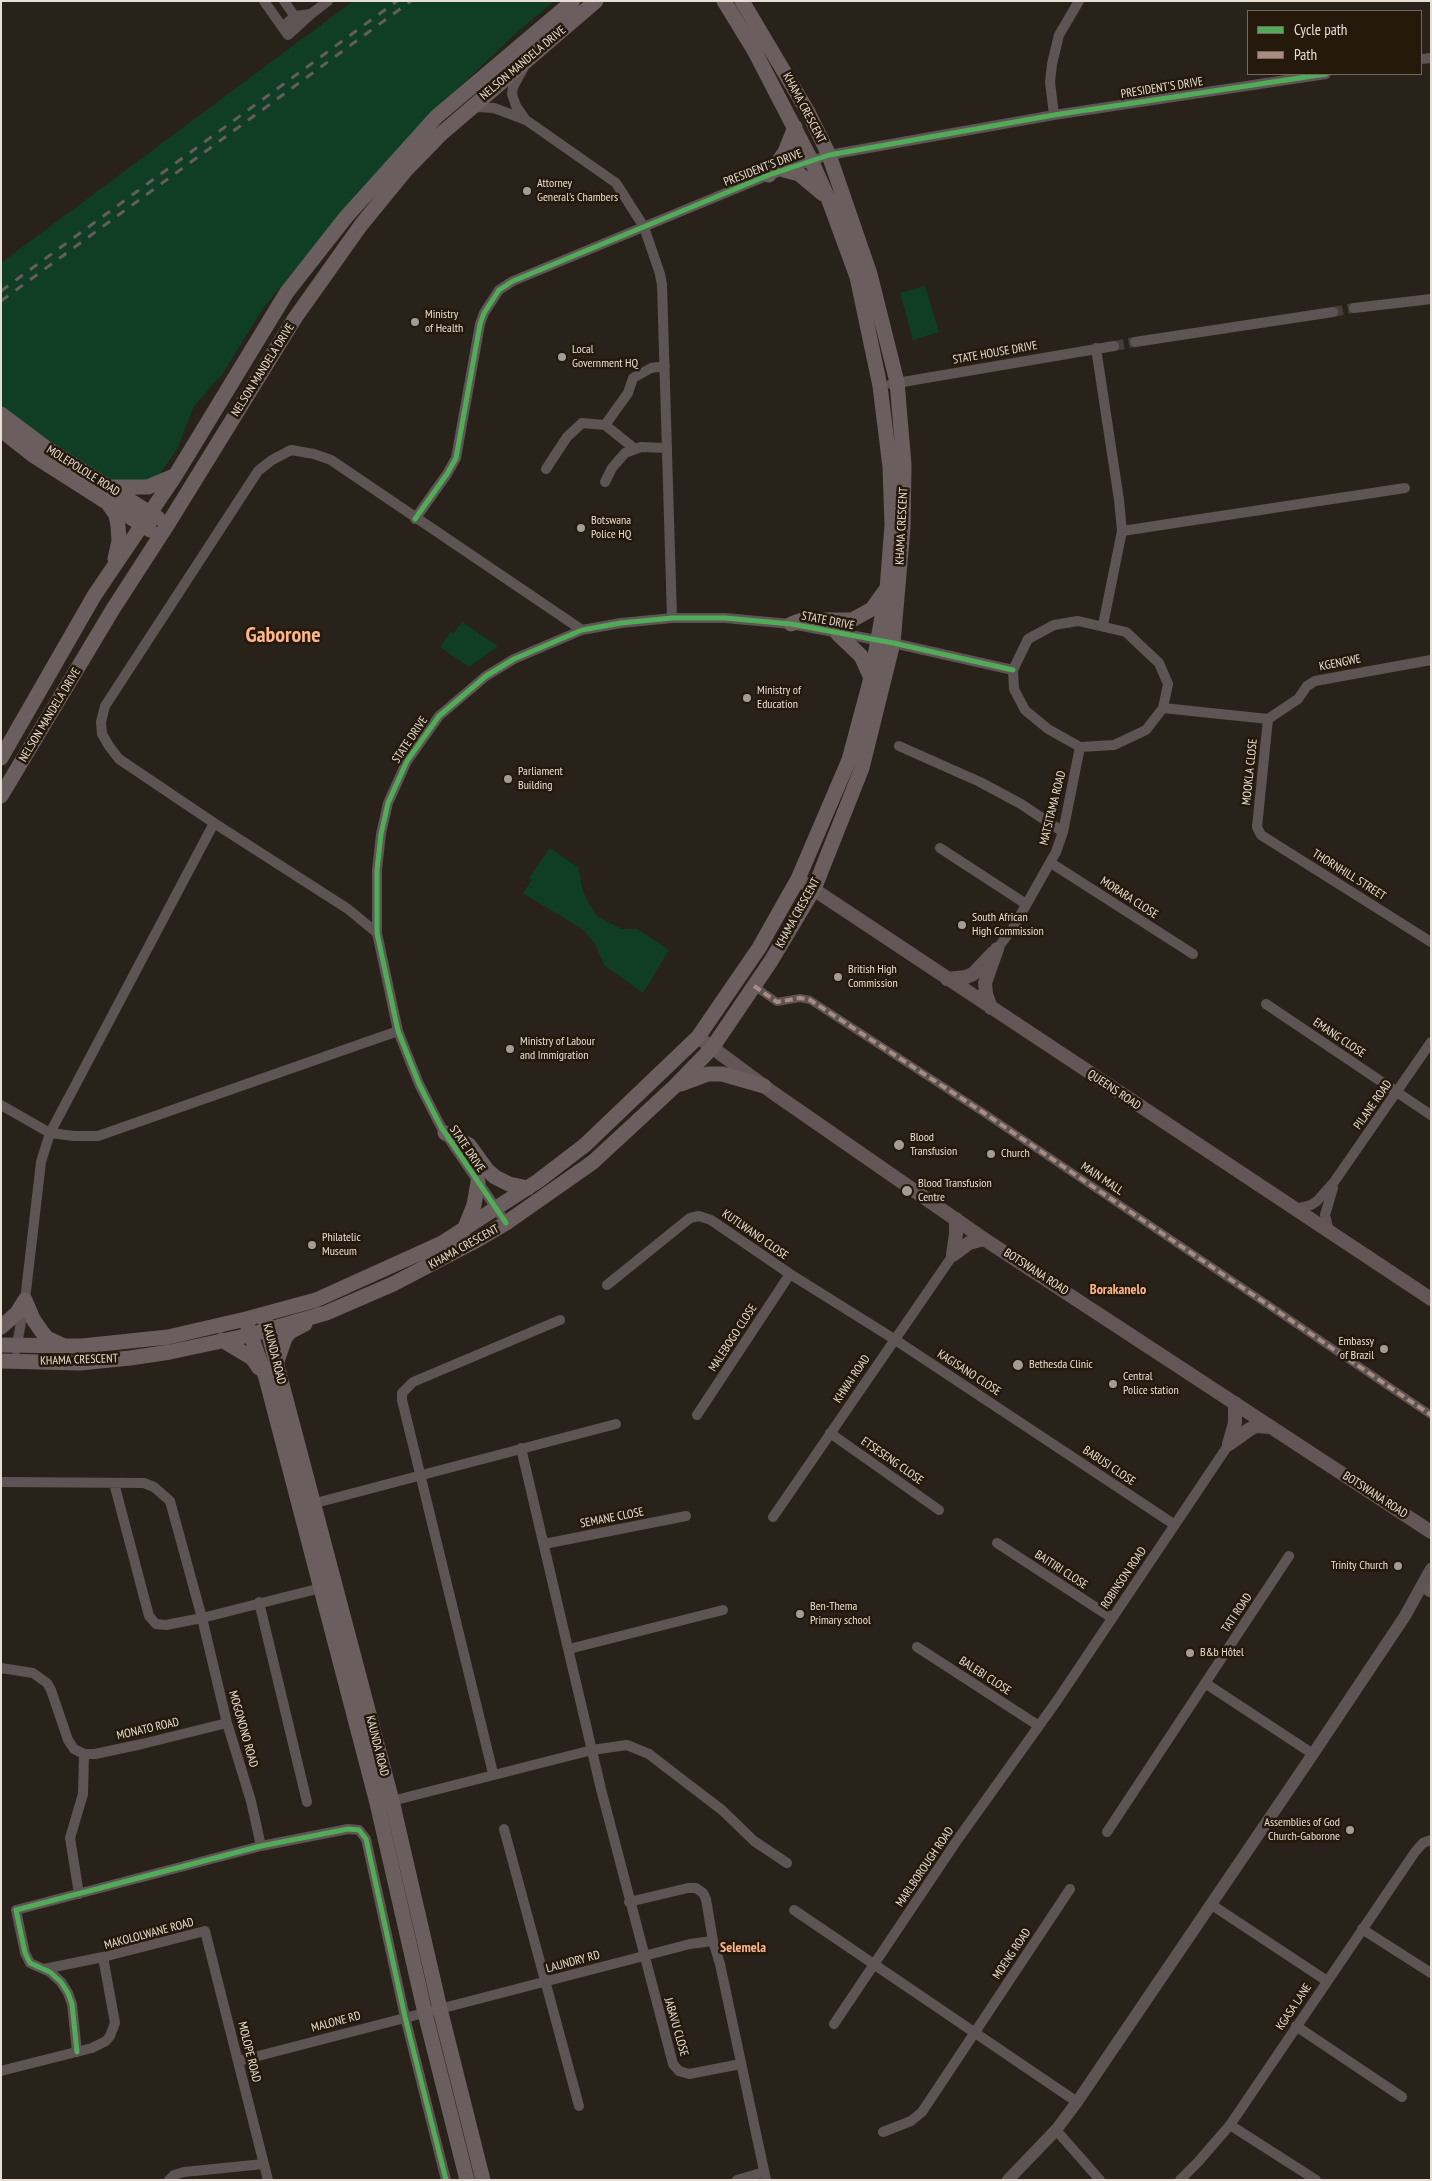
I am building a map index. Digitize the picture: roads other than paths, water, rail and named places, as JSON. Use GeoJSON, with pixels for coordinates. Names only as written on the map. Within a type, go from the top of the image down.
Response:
{"type":"FeatureCollection","features":[{"type":"Feature","properties":{"kind":"main road","name":"NELSON MANDELA DRIVE"},"geometry":{"type":"LineString","coordinates":[[1,758],[114,565],[175,476],[287,292],[346,216],[436,117],[573,1]]}},
{"type":"Feature","properties":{"kind":"main road","name":"NELSON MANDELA DRIVE"},"geometry":{"type":"LineString","coordinates":[[1,796],[113,609],[164,531],[316,286],[361,225],[406,170],[441,134],[596,1]]}},
{"type":"Feature","properties":{"kind":"main road","name":"KHAMA CRESCENT"},"geometry":{"type":"LineString","coordinates":[[9,1345],[65,1346],[168,1338],[316,1300],[442,1243],[528,1188],[585,1145],[698,1037],[759,948],[798,879],[849,760],[870,678],[887,589],[892,525],[890,467],[880,386],[857,277],[828,198],[811,160],[754,50],[724,1]]}},
{"type":"Feature","properties":{"kind":"main road","name":"KHAMA CRESCENT"},"geometry":{"type":"LineString","coordinates":[[8,1361],[80,1363],[122,1359],[170,1352],[250,1335],[326,1313],[446,1258],[506,1223],[593,1162],[674,1088],[712,1048],[754,986],[814,889],[862,768],[893,644],[903,528],[904,466],[897,382],[870,274],[829,155],[786,74],[742,1]]}},
{"type":"Feature","properties":{"kind":"main road"},"geometry":{"type":"LineString","coordinates":[[769,175],[785,152],[795,127]]}},
{"type":"Feature","properties":{"kind":"main road"},"geometry":{"type":"LineString","coordinates":[[784,170],[799,174],[828,198]]}},
{"type":"Feature","properties":{"kind":"main road","name":"MOLEPOLOLE ROAD"},"geometry":{"type":"LineString","coordinates":[[1,414],[107,494],[164,531]]}},
{"type":"Feature","properties":{"kind":"main road","name":"MOLEPOLOLE ROAD"},"geometry":{"type":"LineString","coordinates":[[1,430],[34,456],[107,494]]}},
{"type":"Feature","properties":{"kind":"main road"},"geometry":{"type":"LineString","coordinates":[[114,565],[119,542],[118,526],[116,514],[107,494],[148,487],[175,476]]}},
{"type":"Feature","properties":{"kind":"main road"},"geometry":{"type":"LineString","coordinates":[[792,624],[802,620],[852,620],[872,609],[887,589]]}},
{"type":"Feature","properties":{"kind":"main road"},"geometry":{"type":"LineString","coordinates":[[838,634],[861,656],[870,678]]}},
{"type":"Feature","properties":{"kind":"main road","name":"QUEENS ROAD"},"geometry":{"type":"LineString","coordinates":[[798,879],[1431,1299]]}},
{"type":"Feature","properties":{"kind":"main road"},"geometry":{"type":"LineString","coordinates":[[947,979],[966,977],[973,974],[997,949]]}},
{"type":"Feature","properties":{"kind":"main road"},"geometry":{"type":"LineString","coordinates":[[991,1008],[986,994],[986,983],[997,949]]}},
{"type":"Feature","properties":{"kind":"main road","name":"BOTSWANA ROAD"},"geometry":{"type":"LineString","coordinates":[[698,1037],[764,1086],[984,1239],[1431,1532]]}},
{"type":"Feature","properties":{"kind":"main road"},"geometry":{"type":"LineString","coordinates":[[674,1088],[708,1074],[722,1074],[764,1086]]}},
{"type":"Feature","properties":{"kind":"main road"},"geometry":{"type":"LineString","coordinates":[[445,1133],[469,1145],[487,1170],[495,1177],[509,1184],[528,1188]]}},
{"type":"Feature","properties":{"kind":"main road"},"geometry":{"type":"LineString","coordinates":[[464,1230],[474,1205],[478,1182]]}},
{"type":"Feature","properties":{"kind":"main road"},"geometry":{"type":"LineString","coordinates":[[953,1255],[956,1219]]}},
{"type":"Feature","properties":{"kind":"main road"},"geometry":{"type":"LineString","coordinates":[[953,1255],[969,1243],[984,1239]]}},
{"type":"Feature","properties":{"kind":"main road"},"geometry":{"type":"LineString","coordinates":[[1,1327],[17,1313],[25,1300]]}},
{"type":"Feature","properties":{"kind":"main road"},"geometry":{"type":"LineString","coordinates":[[25,1300],[33,1319],[47,1338],[65,1346]]}},
{"type":"Feature","properties":{"kind":"main road"},"geometry":{"type":"LineString","coordinates":[[276,1364],[282,1344],[290,1332],[326,1313]]}},
{"type":"Feature","properties":{"kind":"main road","name":"KAUNDA ROAD"},"geometry":{"type":"LineString","coordinates":[[264,1314],[307,1506]]}},
{"type":"Feature","properties":{"kind":"main road","name":"KAUNDA ROAD"},"geometry":{"type":"LineString","coordinates":[[246,1319],[307,1506],[392,1800],[440,2009],[483,2180]]}},
{"type":"Feature","properties":{"kind":"main road"},"geometry":{"type":"LineString","coordinates":[[222,1340],[252,1358],[266,1378]]}},
{"type":"Feature","properties":{"kind":"main road"},"geometry":{"type":"LineString","coordinates":[[1229,1444],[1235,1424],[1235,1403]]}},
{"type":"Feature","properties":{"kind":"main road"},"geometry":{"type":"LineString","coordinates":[[1229,1444],[1256,1426],[1270,1427]]}},
{"type":"Feature","properties":{"kind":"main road","name":"KAUNDA ROAD"},"geometry":{"type":"LineString","coordinates":[[329,1587],[425,2013],[467,2180]]}},
{"type":"Feature","properties":{"kind":"street"},"geometry":{"type":"LineString","coordinates":[[264,1],[285,31],[328,1]]}},
{"type":"Feature","properties":{"kind":"street"},"geometry":{"type":"LineString","coordinates":[[284,1],[298,21]]}},
{"type":"Feature","properties":{"kind":"street"},"geometry":{"type":"LineString","coordinates":[[1054,115],[1050,82],[1052,64],[1059,35],[1076,2]]}},
{"type":"Feature","properties":{"kind":"street"},"geometry":{"type":"LineString","coordinates":[[526,120],[516,106],[513,87],[531,55]]}},
{"type":"Feature","properties":{"kind":"street","name":"PRESIDENT'S DRIVE"},"geometry":{"type":"LineString","coordinates":[[415,519],[448,474],[456,458],[480,324],[484,313],[499,290],[513,281],[769,175],[829,155],[1054,115],[1319,75]]}},
{"type":"Feature","properties":{"kind":"street"},"geometry":{"type":"LineString","coordinates":[[466,111],[477,108],[494,108],[526,120],[616,183],[644,227],[662,285],[672,618]]}},
{"type":"Feature","properties":{"kind":"street"},"geometry":{"type":"LineString","coordinates":[[1354,308],[1431,298]]}},
{"type":"Feature","properties":{"kind":"street"},"geometry":{"type":"LineString","coordinates":[[1135,342],[1333,312]]}},
{"type":"Feature","properties":{"kind":"street","name":"STATE HOUSE DRIVE"},"geometry":{"type":"LineString","coordinates":[[880,386],[1114,346]]}},
{"type":"Feature","properties":{"kind":"street"},"geometry":{"type":"LineString","coordinates":[[1096,348],[1122,531],[1103,625]]}},
{"type":"Feature","properties":{"kind":"street"},"geometry":{"type":"LineString","coordinates":[[605,425],[628,393],[633,378],[651,368],[665,366]]}},
{"type":"Feature","properties":{"kind":"street"},"geometry":{"type":"LineString","coordinates":[[546,469],[567,437],[582,423],[605,425],[635,449]]}},
{"type":"Feature","properties":{"kind":"street"},"geometry":{"type":"LineString","coordinates":[[605,482],[612,468],[625,453],[641,447],[667,448]]}},
{"type":"Feature","properties":{"kind":"street"},"geometry":{"type":"LineString","coordinates":[[377,933],[348,909],[214,823],[120,759],[102,734],[101,722],[105,706],[258,471],[272,460],[291,450],[314,454],[330,460],[582,630]]}},
{"type":"Feature","properties":{"kind":"street"},"geometry":{"type":"LineString","coordinates":[[1122,531],[1405,488]]}},
{"type":"Feature","properties":{"kind":"street","name":"STATE DRIVE"},"geometry":{"type":"LineString","coordinates":[[506,1223],[445,1133],[418,1084],[398,1031],[377,933],[378,870],[381,834],[388,803],[397,778],[420,741],[439,716],[486,676],[514,659],[582,630],[621,623],[672,618],[725,618],[792,624],[878,640],[1013,670]]}},
{"type":"Feature","properties":{"kind":"street"},"geometry":{"type":"LineString","coordinates":[[1078,621],[1103,625],[1126,632],[1159,663],[1168,684],[1163,708],[1146,730],[1114,745],[1080,747],[1048,730],[1025,710],[1014,689],[1013,670],[1028,639],[1054,625],[1078,621]]}},
{"type":"Feature","properties":{"kind":"street","name":"KGENGWE"},"geometry":{"type":"LineString","coordinates":[[1268,719],[1298,699],[1307,686],[1315,681],[1431,660]]}},
{"type":"Feature","properties":{"kind":"street"},"geometry":{"type":"LineString","coordinates":[[1163,708],[1268,719]]}},
{"type":"Feature","properties":{"kind":"street","name":"MOOKLA CLOSE"},"geometry":{"type":"LineString","coordinates":[[1257,827],[1268,719]]}},
{"type":"Feature","properties":{"kind":"street"},"geometry":{"type":"LineString","coordinates":[[899,746],[1021,804],[1063,832]]}},
{"type":"Feature","properties":{"kind":"street","name":"MATSITAMA ROAD"},"geometry":{"type":"LineString","coordinates":[[997,949],[1051,863],[1063,832],[1080,747]]}},
{"type":"Feature","properties":{"kind":"street"},"geometry":{"type":"LineString","coordinates":[[8,1361],[9,1345],[25,1300],[41,1162],[50,1133],[214,823]]}},
{"type":"Feature","properties":{"kind":"street","name":"THORNHILL STREET"},"geometry":{"type":"LineString","coordinates":[[1257,827],[1262,834],[1431,942]]}},
{"type":"Feature","properties":{"kind":"street"},"geometry":{"type":"LineString","coordinates":[[940,848],[1026,904]]}},
{"type":"Feature","properties":{"kind":"street","name":"MORARA CLOSE"},"geometry":{"type":"LineString","coordinates":[[1051,863],[1194,954]]}},
{"type":"Feature","properties":{"kind":"street","name":"MAIN MALL"},"geometry":{"type":"LineString","coordinates":[[754,986],[777,1002],[800,998],[810,1000],[984,1113],[1431,1415]]}},
{"type":"Feature","properties":{"kind":"street","name":"EMANG CLOSE"},"geometry":{"type":"LineString","coordinates":[[1266,1004],[1431,1115]]}},
{"type":"Feature","properties":{"kind":"street"},"geometry":{"type":"LineString","coordinates":[[1,1105],[50,1133],[98,1136],[398,1031]]}},
{"type":"Feature","properties":{"kind":"street","name":"PILANE ROAD"},"geometry":{"type":"LineString","coordinates":[[1334,1182],[1431,1042]]}},
{"type":"Feature","properties":{"kind":"street"},"geometry":{"type":"LineString","coordinates":[[1294,1209],[1311,1205],[1317,1201],[1334,1182]]}},
{"type":"Feature","properties":{"kind":"street"},"geometry":{"type":"LineString","coordinates":[[1330,1232],[1325,1220],[1325,1208],[1334,1182]]}},
{"type":"Feature","properties":{"kind":"street","name":"KUTLWANO CLOSE"},"geometry":{"type":"LineString","coordinates":[[608,1285],[690,1218],[698,1216],[711,1220],[790,1274],[894,1339]]}},
{"type":"Feature","properties":{"kind":"street","name":"KHWAI ROAD"},"geometry":{"type":"LineString","coordinates":[[773,1517],[953,1255]]}},
{"type":"Feature","properties":{"kind":"street","name":"MALEBOGO CLOSE"},"geometry":{"type":"LineString","coordinates":[[697,1415],[790,1274]]}},
{"type":"Feature","properties":{"kind":"street"},"geometry":{"type":"LineString","coordinates":[[494,1773],[420,1475],[402,1400],[402,1393],[413,1382],[560,1320]]}},
{"type":"Feature","properties":{"kind":"street","name":"KAGISANO CLOSE"},"geometry":{"type":"LineString","coordinates":[[894,1339],[1030,1428]]}},
{"type":"Feature","properties":{"kind":"street"},"geometry":{"type":"LineString","coordinates":[[307,1506],[616,1424]]}},
{"type":"Feature","properties":{"kind":"street","name":"BABUSI CLOSE"},"geometry":{"type":"LineString","coordinates":[[1030,1428],[1175,1525]]}},
{"type":"Feature","properties":{"kind":"street","name":"ETSESENG CLOSE"},"geometry":{"type":"LineString","coordinates":[[830,1433],[939,1510]]}},
{"type":"Feature","properties":{"kind":"street","name":"ROBINSON ROAD"},"geometry":{"type":"LineString","coordinates":[[1039,1726],[1229,1444]]}},
{"type":"Feature","properties":{"kind":"street"},"geometry":{"type":"LineString","coordinates":[[521,1448],[643,1956]]}},
{"type":"Feature","properties":{"kind":"street","name":"MOGONONO ROAD"},"geometry":{"type":"LineString","coordinates":[[1,1482],[144,1483],[154,1487],[170,1501],[202,1618],[227,1723],[251,1801],[261,1846]]}},
{"type":"Feature","properties":{"kind":"street"},"geometry":{"type":"LineString","coordinates":[[114,1483],[151,1620],[156,1624],[166,1625],[202,1618],[259,1602],[329,1587]]}},
{"type":"Feature","properties":{"kind":"street","name":"SEMANE CLOSE"},"geometry":{"type":"LineString","coordinates":[[544,1544],[686,1516]]}},
{"type":"Feature","properties":{"kind":"street","name":"BAITIRI CLOSE"},"geometry":{"type":"LineString","coordinates":[[997,1543],[1112,1618]]}},
{"type":"Feature","properties":{"kind":"street","name":"TATI ROAD"},"geometry":{"type":"LineString","coordinates":[[1107,1832],[1289,1556]]}},
{"type":"Feature","properties":{"kind":"street"},"geometry":{"type":"LineString","coordinates":[[1008,2180],[1056,2130],[1077,2102],[1212,1905],[1405,1616],[1431,1569]]}},
{"type":"Feature","properties":{"kind":"street"},"geometry":{"type":"LineString","coordinates":[[1405,1616],[1430,1590]]}},
{"type":"Feature","properties":{"kind":"street"},"geometry":{"type":"LineString","coordinates":[[259,1602],[306,1802]]}},
{"type":"Feature","properties":{"kind":"street"},"geometry":{"type":"LineString","coordinates":[[569,1649],[723,1610]]}},
{"type":"Feature","properties":{"kind":"street","name":"BALEBI CLOSE"},"geometry":{"type":"LineString","coordinates":[[918,1647],[1039,1726]]}},
{"type":"Feature","properties":{"kind":"street"},"geometry":{"type":"LineString","coordinates":[[1,1668],[33,1673],[47,1683],[52,1690],[68,1740],[74,1749],[84,1754],[83,1794],[70,1838],[79,1894]]}},
{"type":"Feature","properties":{"kind":"street"},"geometry":{"type":"LineString","coordinates":[[1205,1683],[1313,1754]]}},
{"type":"Feature","properties":{"kind":"street","name":"MONATO ROAD"},"geometry":{"type":"LineString","coordinates":[[84,1754],[95,1754],[123,1748],[227,1723]]}},
{"type":"Feature","properties":{"kind":"street","name":"MARLBOROUGH ROAD"},"geometry":{"type":"LineString","coordinates":[[834,2024],[958,1839],[1039,1726]]}},
{"type":"Feature","properties":{"kind":"street"},"geometry":{"type":"LineString","coordinates":[[392,1800],[592,1750],[627,1746],[649,1754],[698,1790],[754,1841],[786,1864]]}},
{"type":"Feature","properties":{"kind":"street"},"geometry":{"type":"LineString","coordinates":[[1,2070],[77,2052],[72,2004],[68,1993],[61,1982],[44,1969],[32,1965],[27,1958],[16,1910],[261,1846],[355,1829],[364,1834],[366,1839],[405,2017],[446,2180]]}},
{"type":"Feature","properties":{"kind":"street"},"geometry":{"type":"LineString","coordinates":[[504,1829],[579,2106]]}},
{"type":"Feature","properties":{"kind":"street","name":"KGASA LANE"},"geometry":{"type":"LineString","coordinates":[[1180,2180],[1230,2125],[1362,1929],[1427,1841]]}},
{"type":"Feature","properties":{"kind":"street"},"geometry":{"type":"LineString","coordinates":[[629,1902],[688,1888],[696,1888],[703,1893],[706,1899],[713,1941],[765,2176],[738,2180]]}},
{"type":"Feature","properties":{"kind":"street","name":"MOENG ROAD"},"geometry":{"type":"LineString","coordinates":[[883,2132],[911,2120],[922,2112],[1070,1889]]}},
{"type":"Feature","properties":{"kind":"street"},"geometry":{"type":"LineString","coordinates":[[1212,1905],[1327,1981]]}},
{"type":"Feature","properties":{"kind":"street"},"geometry":{"type":"LineString","coordinates":[[794,1910],[1077,2102]]}},
{"type":"Feature","properties":{"kind":"street"},"geometry":{"type":"LineString","coordinates":[[1362,1929],[1431,1973]]}},
{"type":"Feature","properties":{"kind":"street","name":"MAKOLOLWANE ROAD"},"geometry":{"type":"LineString","coordinates":[[77,2052],[99,2045],[110,2036],[115,2023],[102,1957],[205,1931]]}},
{"type":"Feature","properties":{"kind":"street","name":"MOLOPE ROAD"},"geometry":{"type":"LineString","coordinates":[[205,1931],[268,2180]]}},
{"type":"Feature","properties":{"kind":"street","name":"LAUNDRY RD"},"geometry":{"type":"LineString","coordinates":[[440,2009],[690,1944],[713,1941]]}},
{"type":"Feature","properties":{"kind":"street","name":"JABAVU CLOSE"},"geometry":{"type":"LineString","coordinates":[[643,1956],[673,2064],[679,2071],[689,2074],[741,2064]]}},
{"type":"Feature","properties":{"kind":"street"},"geometry":{"type":"LineString","coordinates":[[44,1969],[102,1957]]}},
{"type":"Feature","properties":{"kind":"street","name":"MALONE RD"},"geometry":{"type":"LineString","coordinates":[[238,2061],[440,2009]]}},
{"type":"Feature","properties":{"kind":"street"},"geometry":{"type":"LineString","coordinates":[[1296,2026],[1402,2097]]}},
{"type":"Feature","properties":{"kind":"street"},"geometry":{"type":"LineString","coordinates":[[1230,2125],[1316,2180]]}},
{"type":"Feature","properties":{"kind":"street"},"geometry":{"type":"LineString","coordinates":[[1056,2130],[1100,2180]]}},
{"type":"Feature","properties":{"kind":"street"},"geometry":{"type":"LineString","coordinates":[[169,2180],[174,2175],[184,2172],[264,2164]]}},
{"type":"Feature","properties":{"kind":"tunnel"},"geometry":{"type":"LineString","coordinates":[[1333,312],[1354,308]]}},
{"type":"Feature","properties":{"kind":"tunnel"},"geometry":{"type":"LineString","coordinates":[[1114,346],[1135,342]]}},
{"type":"Feature","properties":{"kind":"railway"},"geometry":{"type":"LineString","coordinates":[[1,291],[397,1]]}},
{"type":"Feature","properties":{"kind":"railway"},"geometry":{"type":"LineString","coordinates":[[1,301],[411,1]]}},
{"type":"Feature","properties":{"kind":"place","name":"Attorney General's Chambers"},"geometry":{"type":"Point","coordinates":[527,191]}},
{"type":"Feature","properties":{"kind":"place","name":"Ministry of Health"},"geometry":{"type":"Point","coordinates":[415,322]}},
{"type":"Feature","properties":{"kind":"place","name":"Local Government HQ"},"geometry":{"type":"Point","coordinates":[562,357]}},
{"type":"Feature","properties":{"kind":"place","name":"Botswana Police HQ"},"geometry":{"type":"Point","coordinates":[581,528]}},
{"type":"Feature","properties":{"kind":"place","name":"Ministry of Education"},"geometry":{"type":"Point","coordinates":[747,698]}},
{"type":"Feature","properties":{"kind":"place","name":"Parliament Building"},"geometry":{"type":"Point","coordinates":[508,779]}},
{"type":"Feature","properties":{"kind":"place","name":"South African High Commission"},"geometry":{"type":"Point","coordinates":[962,925]}},
{"type":"Feature","properties":{"kind":"place","name":"British High Commission"},"geometry":{"type":"Point","coordinates":[838,977]}},
{"type":"Feature","properties":{"kind":"place","name":"Ministry of Labour and Immigration"},"geometry":{"type":"Point","coordinates":[510,1049]}},
{"type":"Feature","properties":{"kind":"place","name":"Blood Transfusion"},"geometry":{"type":"Point","coordinates":[899,1145]}},
{"type":"Feature","properties":{"kind":"place","name":"Church"},"geometry":{"type":"Point","coordinates":[991,1154]}},
{"type":"Feature","properties":{"kind":"place","name":"Blood Transfusion Centre"},"geometry":{"type":"Point","coordinates":[907,1191]}},
{"type":"Feature","properties":{"kind":"place","name":"Philatelic Museum"},"geometry":{"type":"Point","coordinates":[312,1245]}},
{"type":"Feature","properties":{"kind":"place","name":"Embassy of Brazil"},"geometry":{"type":"Point","coordinates":[1384,1349]}},
{"type":"Feature","properties":{"kind":"place","name":"Bethesda Clinic"},"geometry":{"type":"Point","coordinates":[1018,1365]}},
{"type":"Feature","properties":{"kind":"place","name":"Central Police station"},"geometry":{"type":"Point","coordinates":[1113,1384]}},
{"type":"Feature","properties":{"kind":"place","name":"Trinity Church"},"geometry":{"type":"Point","coordinates":[1398,1566]}},
{"type":"Feature","properties":{"kind":"place","name":"Ben-Thema Primary school"},"geometry":{"type":"Point","coordinates":[800,1614]}},
{"type":"Feature","properties":{"kind":"place","name":"B&b Hôtel"},"geometry":{"type":"Point","coordinates":[1190,1653]}},
{"type":"Feature","properties":{"kind":"place","name":"Assemblies of God Church-Gaborone"},"geometry":{"type":"Point","coordinates":[1350,1830]}},
{"type":"Feature","properties":{"kind":"district","name":"Gaborone"},"geometry":{"type":"Point","coordinates":[283,636]}},
{"type":"Feature","properties":{"kind":"district","name":"Borakanelo"},"geometry":{"type":"Point","coordinates":[1118,1290]}},
{"type":"Feature","properties":{"kind":"district","name":"Selemela"},"geometry":{"type":"Point","coordinates":[743,1948]}}]}
